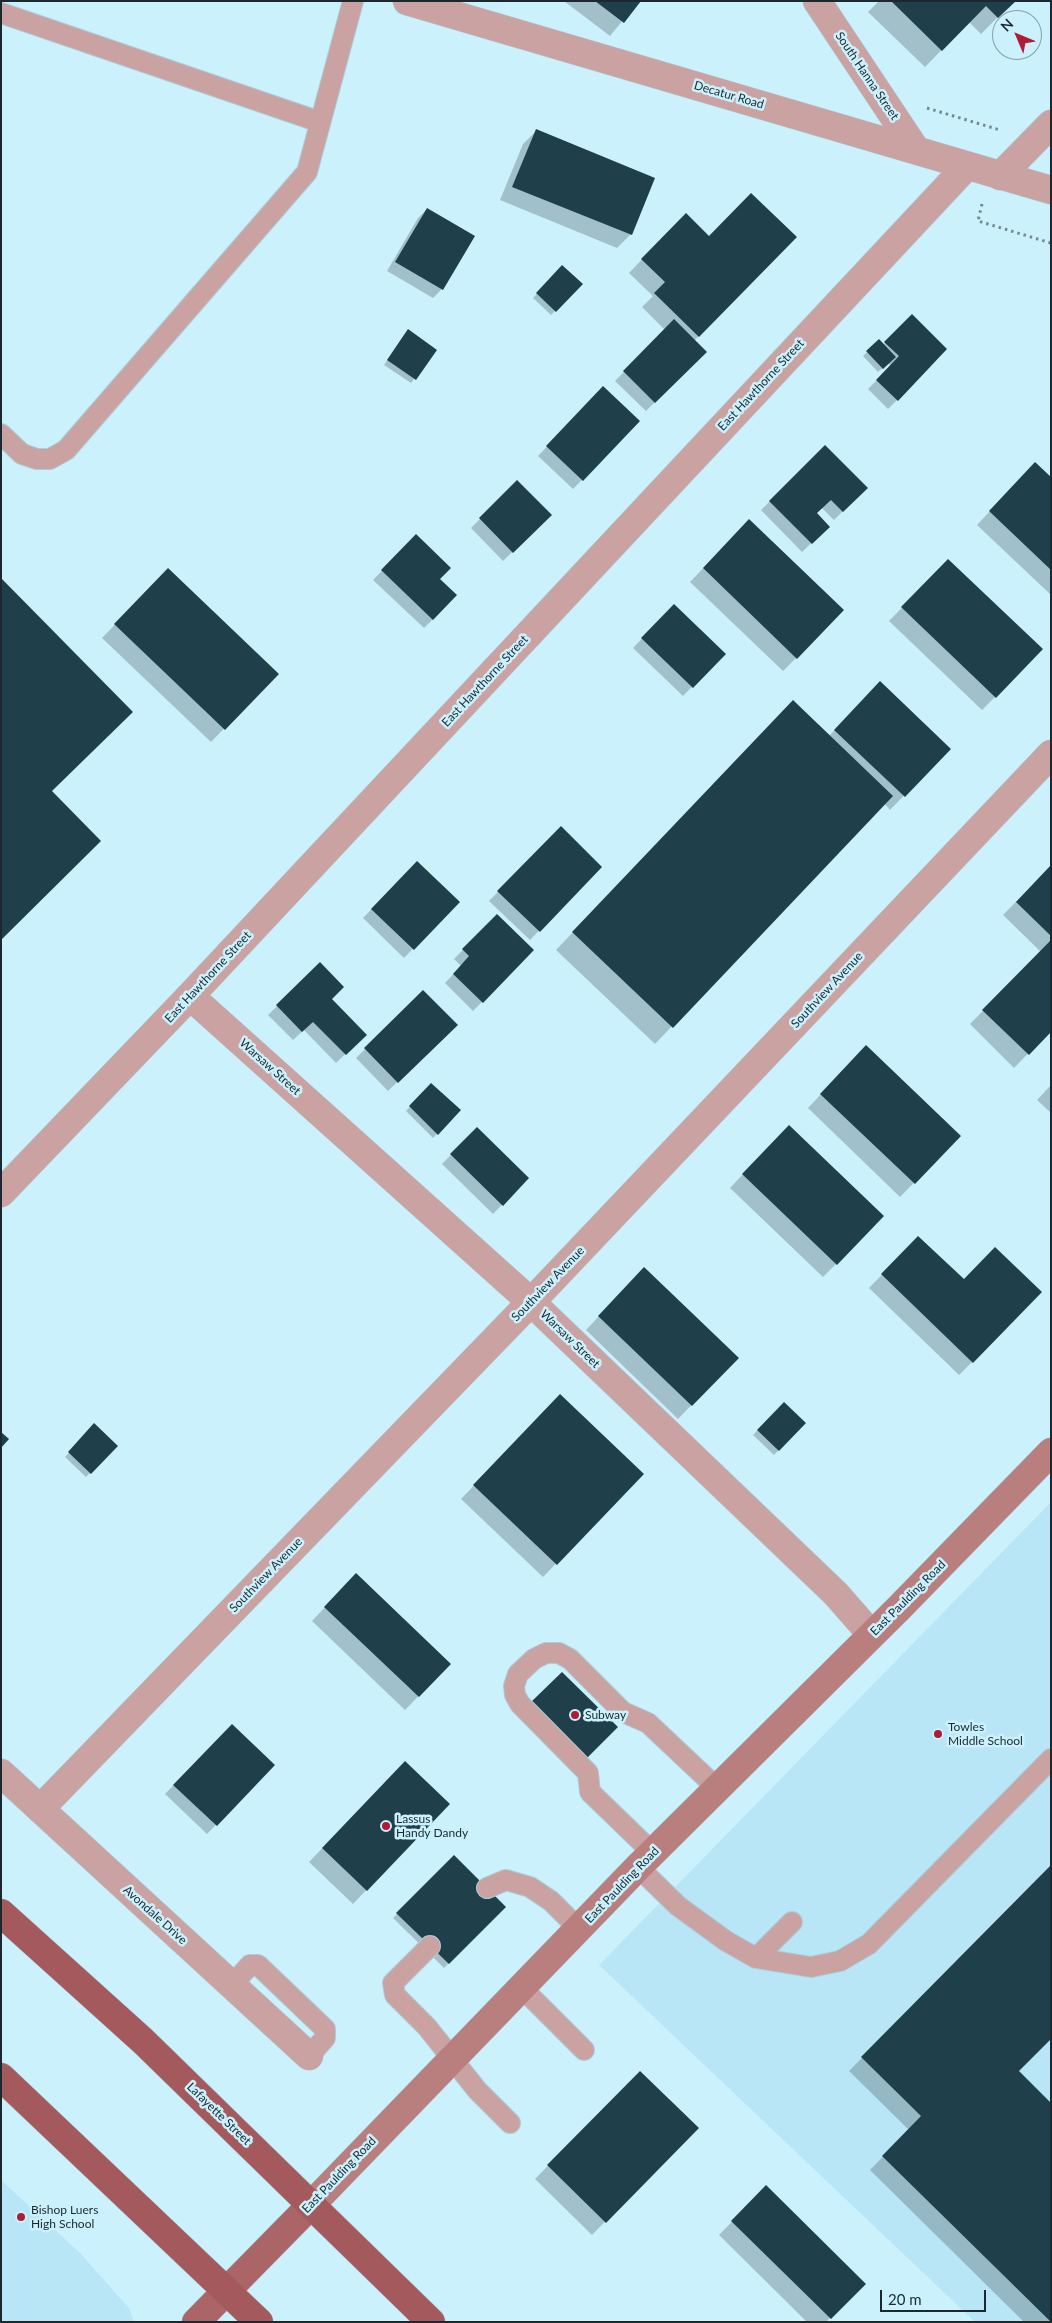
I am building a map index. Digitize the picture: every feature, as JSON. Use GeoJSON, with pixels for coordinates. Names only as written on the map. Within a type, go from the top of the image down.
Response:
{"type":"FeatureCollection","features":[{"type":"Feature","properties":{"kind":"highway","name":"Lafayette Street"},"geometry":{"type":"LineString","coordinates":[[1,1913],[144,2041],[431,2322]]}},
{"type":"Feature","properties":{"kind":"highway"},"geometry":{"type":"LineString","coordinates":[[1,2077],[259,2322]]}},
{"type":"Feature","properties":{"kind":"main road","name":"East Paulding Road"},"geometry":{"type":"LineString","coordinates":[[196,2322],[451,2058],[1051,1452]]}},
{"type":"Feature","properties":{"kind":"street","name":"Decatur Road"},"geometry":{"type":"LineString","coordinates":[[407,1],[916,150],[966,167],[1051,190]]}},
{"type":"Feature","properties":{"kind":"street","name":"South Hanna Street"},"geometry":{"type":"LineString","coordinates":[[817,1],[916,150]]}},
{"type":"Feature","properties":{"kind":"street"},"geometry":{"type":"LineString","coordinates":[[1000,176],[1051,124]]}},
{"type":"Feature","properties":{"kind":"street","name":"East Hawthorne Street"},"geometry":{"type":"LineString","coordinates":[[1,1193],[190,996],[966,167]]}},
{"type":"Feature","properties":{"kind":"street","name":"Southview Avenue"},"geometry":{"type":"LineString","coordinates":[[40,1809],[531,1302],[1051,754]]}},
{"type":"Feature","properties":{"kind":"street","name":"Warsaw Street"},"geometry":{"type":"LineString","coordinates":[[190,996],[531,1302],[836,1594],[871,1634]]}},
{"type":"Feature","properties":{"kind":"street","name":"Avondale Drive"},"geometry":{"type":"LineString","coordinates":[[1,1774],[309,2056]]}},
{"type":"Feature","properties":{"kind":"lane"},"geometry":{"type":"LineString","coordinates":[[1,434],[22,454],[37,459],[50,460],[66,450],[307,172],[353,1]]}},
{"type":"Feature","properties":{"kind":"lane"},"geometry":{"type":"LineString","coordinates":[[1,13],[320,122]]}},
{"type":"Feature","properties":{"kind":"lane"},"geometry":{"type":"LineString","coordinates":[[717,1788],[648,1723],[623,1712],[570,1659],[559,1653],[546,1653],[534,1659],[518,1674],[514,1686],[514,1695],[520,1704],[588,1773],[590,1792],[646,1860],[678,1906],[726,1941],[756,1958],[811,1967],[840,1961],[869,1944],[1051,1760]]}},
{"type":"Feature","properties":{"kind":"lane"},"geometry":{"type":"LineString","coordinates":[[487,1888],[506,1880],[530,1887],[551,1901],[579,1929]]}},
{"type":"Feature","properties":{"kind":"lane"},"geometry":{"type":"LineString","coordinates":[[756,1958],[792,1922]]}},
{"type":"Feature","properties":{"kind":"lane"},"geometry":{"type":"LineString","coordinates":[[430,1946],[393,1983],[395,1995],[427,2026],[477,2090],[510,2124]]}},
{"type":"Feature","properties":{"kind":"lane"},"geometry":{"type":"LineString","coordinates":[[522,1987],[584,2050]]}},
{"type":"Feature","properties":{"kind":"shaded area","name":"Towles Middle School"},"geometry":{"type":"Polygon","coordinates":[[[1051,1502],[1051,2322],[975,2322],[599,1965],[1051,1502]]]}},
{"type":"Feature","properties":{"kind":"shaded area","name":"Bishop Luers High School"},"geometry":{"type":"Polygon","coordinates":[[[1,2180],[80,2253],[129,2308],[134,2322],[1,2322],[1,2180]]]}},
{"type":"Feature","properties":{"kind":"building"},"geometry":{"type":"Polygon","coordinates":[[[595,1],[641,1],[624,23],[595,1]]]}},
{"type":"Feature","properties":{"kind":"building"},"geometry":{"type":"Polygon","coordinates":[[[891,1],[1016,1],[1006,10],[992,10],[992,12],[986,6],[942,51],[891,1]]]}},
{"type":"Feature","properties":{"kind":"building"},"geometry":{"type":"Polygon","coordinates":[[[536,129],[655,178],[632,235],[512,187],[536,129]]]}},
{"type":"Feature","properties":{"kind":"building"},"geometry":{"type":"Polygon","coordinates":[[[751,193],[797,237],[699,337],[654,293],[665,282],[641,259],[686,213],[709,236],[751,193]]]}},
{"type":"Feature","properties":{"kind":"building"},"geometry":{"type":"Polygon","coordinates":[[[427,208],[475,236],[443,290],[395,262],[427,208]]]}},
{"type":"Feature","properties":{"kind":"building"},"geometry":{"type":"Polygon","coordinates":[[[562,265],[583,284],[556,312],[536,293],[562,265]]]}},
{"type":"Feature","properties":{"kind":"building"},"geometry":{"type":"Polygon","coordinates":[[[912,314],[947,349],[898,401],[876,380],[899,356],[884,342],[912,314]]]}},
{"type":"Feature","properties":{"kind":"building"},"geometry":{"type":"Polygon","coordinates":[[[674,319],[707,352],[655,403],[623,371],[674,319]]]}},
{"type":"Feature","properties":{"kind":"building"},"geometry":{"type":"Polygon","coordinates":[[[408,329],[437,350],[416,380],[387,360],[408,329]]]}},
{"type":"Feature","properties":{"kind":"building"},"geometry":{"type":"Polygon","coordinates":[[[879,339],[896,357],[883,369],[866,351],[879,339]]]}},
{"type":"Feature","properties":{"kind":"building"},"geometry":{"type":"Polygon","coordinates":[[[603,386],[640,421],[583,481],[546,446],[603,386]]]}},
{"type":"Feature","properties":{"kind":"building"},"geometry":{"type":"Polygon","coordinates":[[[825,445],[868,488],[843,512],[831,500],[817,513],[830,527],[812,544],[769,501],[825,445]]]}},
{"type":"Feature","properties":{"kind":"building"},"geometry":{"type":"Polygon","coordinates":[[[1035,462],[1051,477],[1051,570],[989,511],[1035,462]]]}},
{"type":"Feature","properties":{"kind":"building"},"geometry":{"type":"Polygon","coordinates":[[[517,480],[552,515],[513,553],[479,518],[517,480]]]}},
{"type":"Feature","properties":{"kind":"building"},"geometry":{"type":"Polygon","coordinates":[[[749,519],[844,610],[797,659],[703,568],[749,519]]]}},
{"type":"Feature","properties":{"kind":"building"},"geometry":{"type":"Polygon","coordinates":[[[416,534],[451,568],[440,579],[457,595],[433,620],[381,570],[416,534]]]}},
{"type":"Feature","properties":{"kind":"building"},"geometry":{"type":"Polygon","coordinates":[[[948,559],[1043,649],[996,698],[901,607],[948,559]]]}},
{"type":"Feature","properties":{"kind":"building"},"geometry":{"type":"Polygon","coordinates":[[[168,568],[279,674],[225,730],[114,624],[168,568]]]}},
{"type":"Feature","properties":{"kind":"building"},"geometry":{"type":"Polygon","coordinates":[[[1,578],[133,712],[52,791],[101,841],[1,940],[1,578]]]}},
{"type":"Feature","properties":{"kind":"building"},"geometry":{"type":"Polygon","coordinates":[[[674,604],[726,654],[693,688],[641,638],[674,604]]]}},
{"type":"Feature","properties":{"kind":"building"},"geometry":{"type":"Polygon","coordinates":[[[880,681],[951,749],[905,797],[834,730],[880,681]]]}},
{"type":"Feature","properties":{"kind":"building"},"geometry":{"type":"Polygon","coordinates":[[[793,700],[893,796],[673,1028],[572,932],[793,700]]]}},
{"type":"Feature","properties":{"kind":"building"},"geometry":{"type":"Polygon","coordinates":[[[561,826],[602,867],[540,932],[497,891],[561,826]]]}},
{"type":"Feature","properties":{"kind":"building"},"geometry":{"type":"Polygon","coordinates":[[[417,861],[460,902],[414,950],[371,909],[417,861]]]}},
{"type":"Feature","properties":{"kind":"building"},"geometry":{"type":"Polygon","coordinates":[[[1051,865],[1051,936],[1016,902],[1051,865]]]}},
{"type":"Feature","properties":{"kind":"building"},"geometry":{"type":"Polygon","coordinates":[[[497,914],[534,950],[483,1003],[453,974],[469,956],[462,949],[497,914]]]}},
{"type":"Feature","properties":{"kind":"building"},"geometry":{"type":"Polygon","coordinates":[[[1051,940],[1051,1032],[1029,1055],[982,1010],[1051,940]]]}},
{"type":"Feature","properties":{"kind":"building"},"geometry":{"type":"Polygon","coordinates":[[[320,962],[344,987],[332,999],[367,1035],[346,1055],[313,1022],[302,1032],[276,1005],[320,962]]]}},
{"type":"Feature","properties":{"kind":"building"},"geometry":{"type":"Polygon","coordinates":[[[423,990],[458,1025],[398,1083],[364,1048],[423,990]]]}},
{"type":"Feature","properties":{"kind":"building"},"geometry":{"type":"Polygon","coordinates":[[[866,1045],[961,1136],[915,1184],[820,1094],[866,1045]]]}},
{"type":"Feature","properties":{"kind":"building"},"geometry":{"type":"Polygon","coordinates":[[[431,1083],[461,1110],[438,1135],[409,1106],[431,1083]]]}},
{"type":"Feature","properties":{"kind":"building"},"geometry":{"type":"Polygon","coordinates":[[[789,1125],[884,1216],[837,1265],[742,1174],[789,1125]]]}},
{"type":"Feature","properties":{"kind":"building"},"geometry":{"type":"Polygon","coordinates":[[[477,1127],[529,1178],[503,1206],[450,1154],[477,1127]]]}},
{"type":"Feature","properties":{"kind":"building"},"geometry":{"type":"Polygon","coordinates":[[[918,1236],[964,1279],[995,1247],[1042,1292],[973,1363],[881,1274],[918,1236]]]}},
{"type":"Feature","properties":{"kind":"building"},"geometry":{"type":"Polygon","coordinates":[[[644,1267],[739,1358],[692,1406],[598,1316],[644,1267]]]}},
{"type":"Feature","properties":{"kind":"building"},"geometry":{"type":"Polygon","coordinates":[[[560,1394],[644,1474],[557,1565],[473,1485],[560,1394]]]}},
{"type":"Feature","properties":{"kind":"building"},"geometry":{"type":"Polygon","coordinates":[[[784,1402],[806,1423],[779,1451],[757,1430],[784,1402]]]}},
{"type":"Feature","properties":{"kind":"building"},"geometry":{"type":"Polygon","coordinates":[[[94,1423],[118,1446],[91,1474],[68,1452],[94,1423]]]}},
{"type":"Feature","properties":{"kind":"building"},"geometry":{"type":"Polygon","coordinates":[[[1,1432],[9,1439],[1,1448],[1,1432]]]}},
{"type":"Feature","properties":{"kind":"building"},"geometry":{"type":"Polygon","coordinates":[[[356,1573],[451,1664],[419,1697],[324,1607],[356,1573]]]}},
{"type":"Feature","properties":{"kind":"building","name":"Subway"},"geometry":{"type":"Polygon","coordinates":[[[562,1672],[618,1727],[587,1758],[531,1702],[562,1672]]]}},
{"type":"Feature","properties":{"kind":"building"},"geometry":{"type":"Polygon","coordinates":[[[232,1724],[275,1765],[217,1826],[173,1785],[232,1724]]]}},
{"type":"Feature","properties":{"kind":"building","name":"Lassus Handy Dandy"},"geometry":{"type":"Polygon","coordinates":[[[405,1761],[450,1804],[367,1891],[322,1848],[405,1761]]]}},
{"type":"Feature","properties":{"kind":"building","name":"Lassus Handy Dandy"},"geometry":{"type":"Polygon","coordinates":[[[454,1855],[506,1907],[449,1964],[396,1913],[454,1855]]]}},
{"type":"Feature","properties":{"kind":"building"},"geometry":{"type":"Polygon","coordinates":[[[1051,1865],[1051,2039],[1019,2071],[1051,2103],[1051,2322],[882,2156],[921,2116],[861,2057],[1051,1865]]]}},
{"type":"Feature","properties":{"kind":"building"},"geometry":{"type":"Polygon","coordinates":[[[640,2071],[699,2128],[606,2223],[547,2165],[640,2071]]]}},
{"type":"Feature","properties":{"kind":"building"},"geometry":{"type":"Polygon","coordinates":[[[766,2185],[866,2284],[831,2319],[731,2221],[766,2185]]]}},
{"type":"Feature","properties":{"kind":"place","name":"Subway"},"geometry":{"type":"Point","coordinates":[575,1715]}},
{"type":"Feature","properties":{"kind":"place","name":"Towles Middle School"},"geometry":{"type":"Point","coordinates":[938,1734]}},
{"type":"Feature","properties":{"kind":"place","name":"Lassus Handy Dandy"},"geometry":{"type":"Point","coordinates":[386,1826]}},
{"type":"Feature","properties":{"kind":"place","name":"Bishop Luers High School"},"geometry":{"type":"Point","coordinates":[21,2217]}}]}
